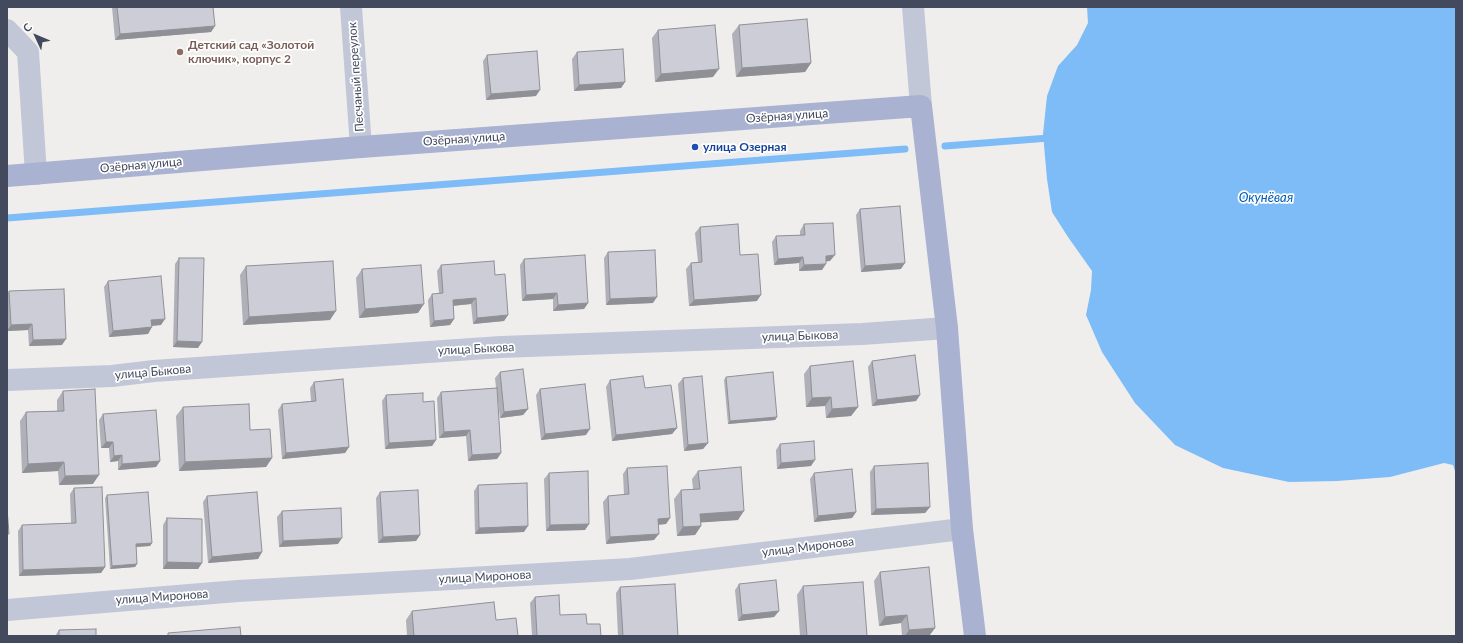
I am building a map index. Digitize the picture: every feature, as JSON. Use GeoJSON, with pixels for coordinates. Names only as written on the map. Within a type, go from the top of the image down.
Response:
{"type":"FeatureCollection","features":[{"type":"Feature","properties":{"kind":"main road","name":"Озёрная улица"},"geometry":{"type":"LineString","coordinates":[[7,176],[361,147],[921,106]]}},
{"type":"Feature","properties":{"kind":"main road"},"geometry":{"type":"LineString","coordinates":[[921,106],[947,328],[962,529],[975,636]]}},
{"type":"Feature","properties":{"kind":"street","name":"Песчаный переулок"},"geometry":{"type":"LineString","coordinates":[[351,7],[361,147]]}},
{"type":"Feature","properties":{"kind":"street"},"geometry":{"type":"LineString","coordinates":[[914,7],[921,106]]}},
{"type":"Feature","properties":{"kind":"street"},"geometry":{"type":"LineString","coordinates":[[7,30],[28,52],[36,174]]}},
{"type":"Feature","properties":{"kind":"street","name":"улица Быкова"},"geometry":{"type":"LineString","coordinates":[[7,380],[112,376],[154,371],[501,347],[862,334],[947,328]]}},
{"type":"Feature","properties":{"kind":"street","name":"улица Миронова"},"geometry":{"type":"LineString","coordinates":[[7,610],[238,592],[630,569],[962,529]]}},
{"type":"Feature","properties":{"kind":"water","name":"Окунёвая"},"geometry":{"type":"Polygon","coordinates":[[[1087,7],[1456,7],[1456,474],[1453,465],[1444,463],[1390,477],[1337,481],[1289,482],[1223,468],[1175,445],[1135,403],[1102,352],[1086,315],[1091,290],[1092,271],[1052,212],[1047,179],[1043,134],[1047,96],[1058,66],[1077,45],[1088,23],[1087,7]]]}},
{"type":"Feature","properties":{"kind":"building"},"geometry":{"type":"Polygon","coordinates":[[[117,7],[213,7],[215,26],[120,34],[117,7]]]}},
{"type":"Feature","properties":{"kind":"building"},"geometry":{"type":"Polygon","coordinates":[[[807,19],[811,63],[742,68],[739,25],[807,19]]]}},
{"type":"Feature","properties":{"kind":"building"},"geometry":{"type":"Polygon","coordinates":[[[715,25],[719,69],[661,74],[658,30],[715,25]]]}},
{"type":"Feature","properties":{"kind":"building"},"geometry":{"type":"Polygon","coordinates":[[[623,49],[625,82],[579,85],[577,52],[623,49]]]}},
{"type":"Feature","properties":{"kind":"building"},"geometry":{"type":"Polygon","coordinates":[[[537,51],[540,90],[491,94],[487,55],[537,51]]]}},
{"type":"Feature","properties":{"kind":"building"},"geometry":{"type":"Polygon","coordinates":[[[900,206],[905,263],[865,266],[860,209],[900,206]]]}},
{"type":"Feature","properties":{"kind":"building"},"geometry":{"type":"Polygon","coordinates":[[[833,223],[835,255],[826,256],[826,264],[804,265],[803,257],[778,259],[776,236],[805,235],[804,224],[833,223]]]}},
{"type":"Feature","properties":{"kind":"building"},"geometry":{"type":"Polygon","coordinates":[[[738,224],[740,255],[758,254],[761,295],[694,300],[691,263],[702,262],[700,227],[738,224]]]}},
{"type":"Feature","properties":{"kind":"building"},"geometry":{"type":"Polygon","coordinates":[[[655,250],[657,297],[610,299],[608,252],[655,250]]]}},
{"type":"Feature","properties":{"kind":"building"},"geometry":{"type":"Polygon","coordinates":[[[585,255],[588,303],[558,305],[557,293],[526,295],[524,259],[585,255]]]}},
{"type":"Feature","properties":{"kind":"building"},"geometry":{"type":"Polygon","coordinates":[[[179,258],[204,258],[202,342],[177,341],[179,258]]]}},
{"type":"Feature","properties":{"kind":"building"},"geometry":{"type":"Polygon","coordinates":[[[333,261],[336,311],[249,317],[246,266],[333,261]]]}},
{"type":"Feature","properties":{"kind":"building"},"geometry":{"type":"Polygon","coordinates":[[[494,261],[495,275],[505,274],[508,315],[477,318],[476,298],[453,300],[454,319],[434,321],[432,294],[443,293],[441,265],[494,261]]]}},
{"type":"Feature","properties":{"kind":"building"},"geometry":{"type":"Polygon","coordinates":[[[421,265],[424,304],[365,309],[362,269],[421,265]]]}},
{"type":"Feature","properties":{"kind":"building"},"geometry":{"type":"Polygon","coordinates":[[[161,276],[165,319],[151,320],[152,327],[113,331],[108,281],[161,276]]]}},
{"type":"Feature","properties":{"kind":"building"},"geometry":{"type":"Polygon","coordinates":[[[64,289],[66,339],[33,340],[32,324],[11,325],[9,291],[64,289]]]}},
{"type":"Feature","properties":{"kind":"building"},"geometry":{"type":"Polygon","coordinates":[[[915,355],[920,395],[877,400],[872,361],[915,355]]]}},
{"type":"Feature","properties":{"kind":"building"},"geometry":{"type":"Polygon","coordinates":[[[853,361],[858,407],[832,409],[831,397],[812,398],[810,366],[853,361]]]}},
{"type":"Feature","properties":{"kind":"building"},"geometry":{"type":"Polygon","coordinates":[[[523,369],[528,409],[504,412],[500,372],[523,369]]]}},
{"type":"Feature","properties":{"kind":"building"},"geometry":{"type":"Polygon","coordinates":[[[773,372],[777,417],[730,421],[726,377],[773,372]]]}},
{"type":"Feature","properties":{"kind":"building"},"geometry":{"type":"Polygon","coordinates":[[[643,376],[645,388],[671,385],[677,428],[616,435],[610,380],[643,376]]]}},
{"type":"Feature","properties":{"kind":"building"},"geometry":{"type":"Polygon","coordinates":[[[702,376],[708,443],[688,445],[683,378],[702,376]]]}},
{"type":"Feature","properties":{"kind":"building"},"geometry":{"type":"Polygon","coordinates":[[[343,379],[349,447],[286,453],[282,404],[316,401],[314,382],[343,379]]]}},
{"type":"Feature","properties":{"kind":"building"},"geometry":{"type":"Polygon","coordinates":[[[585,384],[590,429],[545,434],[540,389],[585,384]]]}},
{"type":"Feature","properties":{"kind":"building"},"geometry":{"type":"Polygon","coordinates":[[[497,388],[501,453],[472,455],[470,430],[444,432],[441,392],[497,388]]]}},
{"type":"Feature","properties":{"kind":"building"},"geometry":{"type":"Polygon","coordinates":[[[95,389],[99,475],[65,476],[64,462],[28,464],[26,412],[64,411],[63,391],[95,389]]]}},
{"type":"Feature","properties":{"kind":"building"},"geometry":{"type":"Polygon","coordinates":[[[423,393],[423,402],[434,401],[436,440],[389,443],[386,395],[423,393]]]}},
{"type":"Feature","properties":{"kind":"building"},"geometry":{"type":"Polygon","coordinates":[[[249,404],[250,430],[270,429],[272,458],[185,462],[183,407],[249,404]]]}},
{"type":"Feature","properties":{"kind":"building"},"geometry":{"type":"Polygon","coordinates":[[[156,410],[160,461],[122,464],[122,455],[114,456],[113,442],[106,442],[103,414],[156,410]]]}},
{"type":"Feature","properties":{"kind":"building"},"geometry":{"type":"Polygon","coordinates":[[[814,441],[815,460],[781,463],[780,444],[814,441]]]}},
{"type":"Feature","properties":{"kind":"building"},"geometry":{"type":"Polygon","coordinates":[[[928,463],[930,507],[876,509],[874,466],[928,463]]]}},
{"type":"Feature","properties":{"kind":"building"},"geometry":{"type":"Polygon","coordinates":[[[667,466],[670,518],[658,519],[659,534],[610,537],[608,496],[629,494],[627,468],[667,466]]]}},
{"type":"Feature","properties":{"kind":"building"},"geometry":{"type":"Polygon","coordinates":[[[741,467],[744,511],[700,514],[701,526],[683,527],[681,490],[700,489],[698,471],[741,467]]]}},
{"type":"Feature","properties":{"kind":"building"},"geometry":{"type":"Polygon","coordinates":[[[852,469],[856,512],[818,516],[814,473],[852,469]]]}},
{"type":"Feature","properties":{"kind":"building"},"geometry":{"type":"Polygon","coordinates":[[[588,471],[589,524],[550,525],[549,473],[588,471]]]}},
{"type":"Feature","properties":{"kind":"building"},"geometry":{"type":"Polygon","coordinates":[[[527,483],[528,526],[479,528],[478,485],[527,483]]]}},
{"type":"Feature","properties":{"kind":"building"},"geometry":{"type":"Polygon","coordinates":[[[102,487],[105,567],[23,570],[22,525],[76,523],[74,488],[102,487]]]}},
{"type":"Feature","properties":{"kind":"building"},"geometry":{"type":"Polygon","coordinates":[[[418,490],[420,535],[383,537],[380,492],[418,490]]]}},
{"type":"Feature","properties":{"kind":"building"},"geometry":{"type":"Polygon","coordinates":[[[148,492],[152,543],[136,544],[137,564],[112,566],[107,495],[148,492]]]}},
{"type":"Feature","properties":{"kind":"building"},"geometry":{"type":"Polygon","coordinates":[[[257,492],[262,552],[212,557],[207,496],[257,492]]]}},
{"type":"Feature","properties":{"kind":"building"},"geometry":{"type":"Polygon","coordinates":[[[7,508],[9,534],[7,534],[7,508]]]}},
{"type":"Feature","properties":{"kind":"building"},"geometry":{"type":"Polygon","coordinates":[[[341,508],[342,538],[283,541],[282,511],[341,508]]]}},
{"type":"Feature","properties":{"kind":"building"},"geometry":{"type":"Polygon","coordinates":[[[167,518],[202,519],[202,563],[167,562],[167,518]]]}},
{"type":"Feature","properties":{"kind":"building"},"geometry":{"type":"Polygon","coordinates":[[[929,567],[935,628],[909,630],[907,615],[885,617],[880,572],[929,567]]]}},
{"type":"Feature","properties":{"kind":"building"},"geometry":{"type":"Polygon","coordinates":[[[776,580],[779,611],[742,615],[739,584],[776,580]]]}},
{"type":"Feature","properties":{"kind":"building"},"geometry":{"type":"Polygon","coordinates":[[[863,582],[867,636],[807,636],[803,586],[863,582]]]}},
{"type":"Feature","properties":{"kind":"building"},"geometry":{"type":"Polygon","coordinates":[[[675,584],[678,636],[623,636],[620,587],[675,584]]]}},
{"type":"Feature","properties":{"kind":"building"},"geometry":{"type":"Polygon","coordinates":[[[559,595],[560,615],[586,614],[587,624],[600,624],[601,636],[537,636],[535,597],[559,595]]]}},
{"type":"Feature","properties":{"kind":"building"},"geometry":{"type":"Polygon","coordinates":[[[494,602],[496,620],[516,618],[518,636],[414,636],[412,611],[494,602]]]}},
{"type":"Feature","properties":{"kind":"building"},"geometry":{"type":"Polygon","coordinates":[[[240,627],[241,636],[168,636],[168,633],[240,627]]]}},
{"type":"Feature","properties":{"kind":"building"},"geometry":{"type":"Polygon","coordinates":[[[96,629],[96,636],[59,636],[59,630],[96,629]]]}},
{"type":"Feature","properties":{"kind":"waterway"},"geometry":{"type":"LineString","coordinates":[[945,146],[1049,138]]}},
{"type":"Feature","properties":{"kind":"waterway"},"geometry":{"type":"LineString","coordinates":[[7,218],[905,149]]}},
{"type":"Feature","properties":{"kind":"place","name":"Детский сад «Золотой ключик», корпус 2"},"geometry":{"type":"Point","coordinates":[180,52]}},
{"type":"Feature","properties":{"kind":"place","name":"улица Озерная"},"geometry":{"type":"Point","coordinates":[695,147]}}]}
